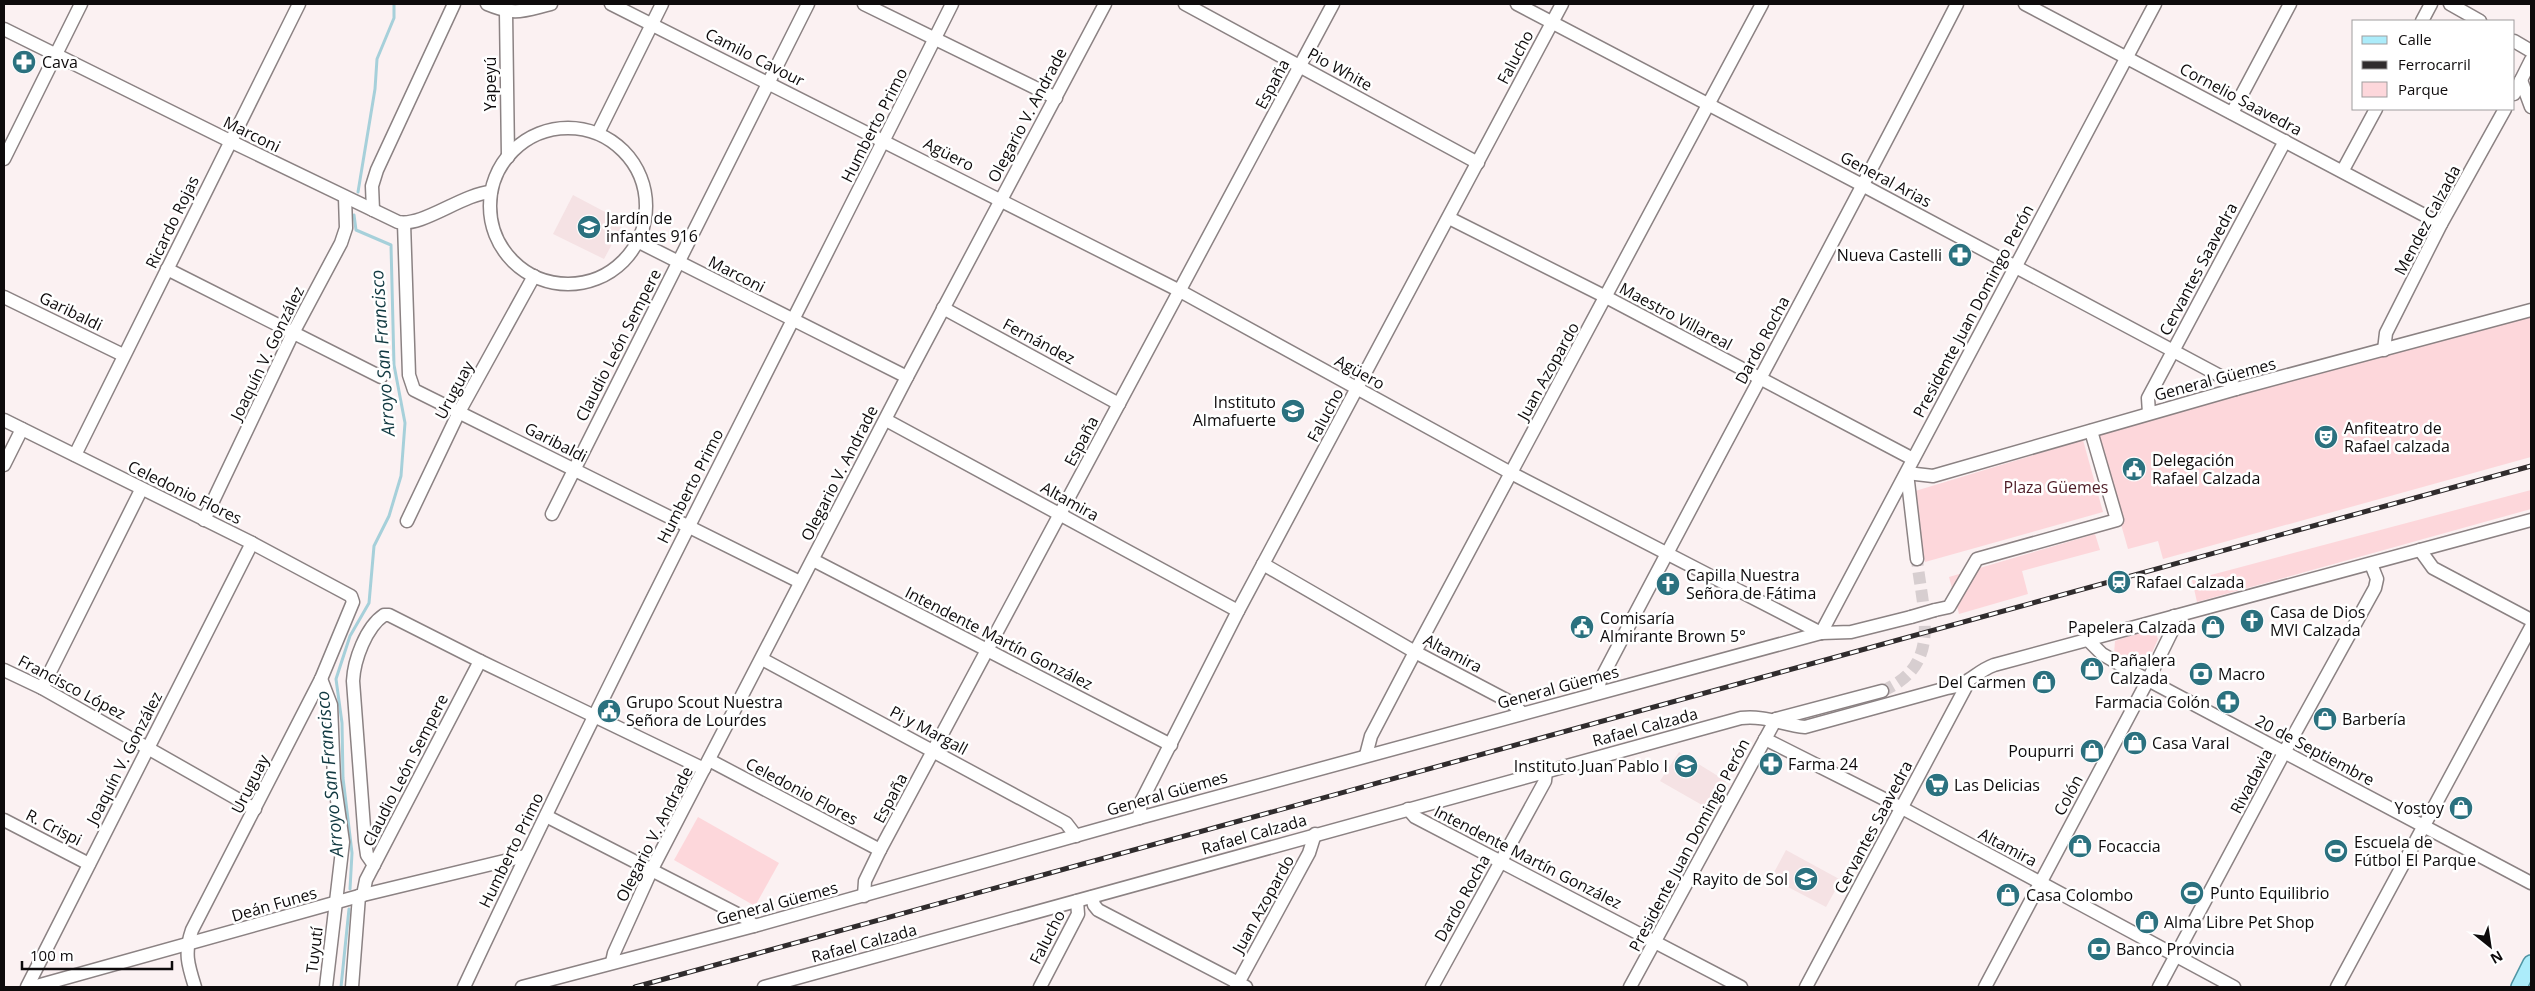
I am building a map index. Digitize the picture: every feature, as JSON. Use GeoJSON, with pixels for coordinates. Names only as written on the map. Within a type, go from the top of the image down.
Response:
{"type":"FeatureCollection","features":[{"type":"Feature","properties":{"kind":"main road"},"geometry":{"type":"LineString","coordinates":[[2520,987],[2531,963]]}},
{"type":"Feature","properties":{"kind":"street"},"geometry":{"type":"LineString","coordinates":[[4,159],[81,4]]}},
{"type":"Feature","properties":{"kind":"street","name":"Ricardo Rojas"},"geometry":{"type":"LineString","coordinates":[[75,455],[299,4]]}},
{"type":"Feature","properties":{"kind":"street"},"geometry":{"type":"LineString","coordinates":[[373,210],[372,186],[377,170],[454,4]]}},
{"type":"Feature","properties":{"kind":"street"},"geometry":{"type":"LineString","coordinates":[[487,4],[506,12],[551,4]]}},
{"type":"Feature","properties":{"kind":"street","name":"Camilo Cavour"},"geometry":{"type":"LineString","coordinates":[[611,4],[884,140]]}},
{"type":"Feature","properties":{"kind":"street"},"geometry":{"type":"LineString","coordinates":[[598,133],[662,4]]}},
{"type":"Feature","properties":{"kind":"street","name":"Claudio León Sempere"},"geometry":{"type":"LineString","coordinates":[[552,514],[808,4]]}},
{"type":"Feature","properties":{"kind":"street"},"geometry":{"type":"LineString","coordinates":[[864,4],[1056,98]]}},
{"type":"Feature","properties":{"kind":"street","name":"Humberto Primo"},"geometry":{"type":"LineString","coordinates":[[464,987],[525,856],[688,526],[794,321],[952,4]]}},
{"type":"Feature","properties":{"kind":"street","name":"Olegario V. Andrade"},"geometry":{"type":"LineString","coordinates":[[612,962],[614,952],[652,869],[943,308],[1105,4]]}},
{"type":"Feature","properties":{"kind":"street","name":"Pio White"},"geometry":{"type":"LineString","coordinates":[[1185,4],[1478,163]]}},
{"type":"Feature","properties":{"kind":"street","name":"España"},"geometry":{"type":"LineString","coordinates":[[864,896],[865,881],[880,850],[1333,4]]}},
{"type":"Feature","properties":{"kind":"street","name":"General Arias"},"geometry":{"type":"LineString","coordinates":[[1516,4],[2015,266],[2224,378],[2236,389]]}},
{"type":"Feature","properties":{"kind":"street","name":"Falucho"},"geometry":{"type":"LineString","coordinates":[[1139,818],[1141,802],[1238,611],[1562,4]]}},
{"type":"Feature","properties":{"kind":"street","name":"Juan Azopardo"},"geometry":{"type":"LineString","coordinates":[[1366,755],[1371,736],[1415,652],[1762,4]]}},
{"type":"Feature","properties":{"kind":"street","name":"Dardo Rocha"},"geometry":{"type":"LineString","coordinates":[[1598,693],[1600,681],[1666,553],[1864,186],[1957,4]]}},
{"type":"Feature","properties":{"kind":"street","name":"Cornelio Saavedra"},"geometry":{"type":"LineString","coordinates":[[2026,4],[2442,224]]}},
{"type":"Feature","properties":{"kind":"street","name":"Presidente Juan Domingo Perón"},"geometry":{"type":"LineString","coordinates":[[1821,633],[2155,4]]}},
{"type":"Feature","properties":{"kind":"street"},"geometry":{"type":"LineString","coordinates":[[2232,112],[2290,4]]}},
{"type":"Feature","properties":{"kind":"street"},"geometry":{"type":"LineString","coordinates":[[2423,20],[2431,4]]}},
{"type":"Feature","properties":{"kind":"street"},"geometry":{"type":"LineString","coordinates":[[2450,4],[2478,20]]}},
{"type":"Feature","properties":{"kind":"street","name":"Yapeyú"},"geometry":{"type":"LineString","coordinates":[[506,12],[508,156]]}},
{"type":"Feature","properties":{"kind":"street","name":"Marconi"},"geometry":{"type":"LineString","coordinates":[[4,29],[230,142],[404,223]]}},
{"type":"Feature","properties":{"kind":"street"},"geometry":{"type":"LineString","coordinates":[[2515,42],[2531,51]]}},
{"type":"Feature","properties":{"kind":"street"},"geometry":{"type":"LineString","coordinates":[[2515,92],[2531,60]]}},
{"type":"Feature","properties":{"kind":"street"},"geometry":{"type":"LineString","coordinates":[[2522,80],[2531,107]]}},
{"type":"Feature","properties":{"kind":"street"},"geometry":{"type":"LineString","coordinates":[[2343,170],[2375,110]]}},
{"type":"Feature","properties":{"kind":"street","name":"Mendez Calzada"},"geometry":{"type":"LineString","coordinates":[[2384,350],[2386,333],[2442,224],[2504,110]]}},
{"type":"Feature","properties":{"kind":"street"},"geometry":{"type":"LineString","coordinates":[[573,127],[598,133],[620,146],[636,165],[645,189],[647,214],[639,242],[626,259],[606,274],[583,283],[558,283],[534,276],[516,264],[502,248],[493,229],[490,208],[491,192],[497,172],[508,156],[524,141],[547,130],[573,127]]}},
{"type":"Feature","properties":{"kind":"street","name":"Agüero"},"geometry":{"type":"LineString","coordinates":[[884,140],[1180,291],[1511,473],[1821,633]]}},
{"type":"Feature","properties":{"kind":"street","name":"Cervantes Saavedra"},"geometry":{"type":"LineString","coordinates":[[2149,414],[2148,398],[2285,141]]}},
{"type":"Feature","properties":{"kind":"street"},"geometry":{"type":"LineString","coordinates":[[404,223],[414,222],[472,196],[491,192]]}},
{"type":"Feature","properties":{"kind":"street","name":"Joaquín V. González"},"geometry":{"type":"LineString","coordinates":[[204,520],[293,333],[345,234],[345,197]]}},
{"type":"Feature","properties":{"kind":"street","name":"Maestro Villareal"},"geometry":{"type":"LineString","coordinates":[[1449,218],[1606,297],[1913,460]]}},
{"type":"Feature","properties":{"kind":"street","name":"Garibaldi"},"geometry":{"type":"LineString","coordinates":[[404,223],[409,375],[411,386],[420,393],[688,526]]}},
{"type":"Feature","properties":{"kind":"street","name":"Marconi"},"geometry":{"type":"LineString","coordinates":[[639,242],[794,321]]}},
{"type":"Feature","properties":{"kind":"street"},"geometry":{"type":"LineString","coordinates":[[167,269],[381,377]]}},
{"type":"Feature","properties":{"kind":"street","name":"Uruguay"},"geometry":{"type":"LineString","coordinates":[[407,521],[460,412],[534,276]]}},
{"type":"Feature","properties":{"kind":"street","name":"Garibaldi"},"geometry":{"type":"LineString","coordinates":[[4,297],[123,355]]}},
{"type":"Feature","properties":{"kind":"street","name":"Fernández"},"geometry":{"type":"LineString","coordinates":[[943,308],[1119,404]]}},
{"type":"Feature","properties":{"kind":"street","name":"General Güemes"},"geometry":{"type":"LineString","coordinates":[[1907,473],[1933,476],[2236,389],[2531,310]]}},
{"type":"Feature","properties":{"kind":"street"},"geometry":{"type":"LineString","coordinates":[[794,321],[907,377]]}},
{"type":"Feature","properties":{"kind":"street","name":"Celedonio Flores"},"geometry":{"type":"LineString","coordinates":[[4,420],[252,544],[351,596]]}},
{"type":"Feature","properties":{"kind":"street","name":"Altamira"},"geometry":{"type":"LineString","coordinates":[[886,420],[1238,611]]}},
{"type":"Feature","properties":{"kind":"street"},"geometry":{"type":"LineString","coordinates":[[4,465],[22,429]]}},
{"type":"Feature","properties":{"kind":"street","name":"General Güemes"},"geometry":{"type":"LineString","coordinates":[[522,987],[754,926],[1366,755],[1821,633],[1851,632],[1949,607],[1977,559],[2117,520],[2091,431]]}},
{"type":"Feature","properties":{"kind":"street"},"geometry":{"type":"LineString","coordinates":[[1907,473],[1917,559]]}},
{"type":"Feature","properties":{"kind":"street"},"geometry":{"type":"LineString","coordinates":[[1910,502],[1918,487],[1933,476]]}},
{"type":"Feature","properties":{"kind":"street"},"geometry":{"type":"LineString","coordinates":[[42,688],[142,490]]}},
{"type":"Feature","properties":{"kind":"street","name":"Rafael Calzada"},"geometry":{"type":"LineString","coordinates":[[764,987],[1314,834],[1741,718],[1756,716],[1790,725],[1805,726],[1968,683],[1983,669],[1994,665],[2531,520]]}},
{"type":"Feature","properties":{"kind":"street"},"geometry":{"type":"LineString","coordinates":[[688,526],[800,582]]}},
{"type":"Feature","properties":{"kind":"street","name":"Joaquín V. González"},"geometry":{"type":"LineString","coordinates":[[27,987],[252,544]]}},
{"type":"Feature","properties":{"kind":"street"},"geometry":{"type":"LineString","coordinates":[[2420,550],[2433,568],[2531,620]]}},
{"type":"Feature","properties":{"kind":"street","name":"Intendente Martín González"},"geometry":{"type":"LineString","coordinates":[[813,560],[1171,744]]}},
{"type":"Feature","properties":{"kind":"street","name":"Altamira"},"geometry":{"type":"LineString","coordinates":[[1263,564],[1415,652],[1512,703],[1522,713]]}},
{"type":"Feature","properties":{"kind":"street","name":"Rivadavia"},"geometry":{"type":"LineString","coordinates":[[2160,987],[2285,751],[2375,588],[2377,579],[2372,564]]}},
{"type":"Feature","properties":{"kind":"street","name":"Uruguay"},"geometry":{"type":"LineString","coordinates":[[186,946],[192,930],[321,679],[352,608],[351,596]]}},
{"type":"Feature","properties":{"kind":"street","name":"Celedonio Flores"},"geometry":{"type":"LineString","coordinates":[[374,865],[368,855],[365,840],[353,681],[358,657],[376,622],[384,614],[596,715],[707,764],[880,850]]}},
{"type":"Feature","properties":{"kind":"street","name":"Colón"},"geometry":{"type":"LineString","coordinates":[[1984,987],[2148,680],[2172,631],[2174,616]]}},
{"type":"Feature","properties":{"kind":"street"},"geometry":{"type":"LineString","coordinates":[[2337,987],[2531,627]]}},
{"type":"Feature","properties":{"kind":"street","name":"20 de Septiembre"},"geometry":{"type":"LineString","coordinates":[[2088,640],[2102,654],[2148,680],[2531,883]]}},
{"type":"Feature","properties":{"kind":"street","name":"Pi y Margall"},"geometry":{"type":"LineString","coordinates":[[762,659],[1066,823],[1076,836]]}},
{"type":"Feature","properties":{"kind":"street","name":"Claudio León Sempere"},"geometry":{"type":"LineString","coordinates":[[361,896],[366,880],[480,661]]}},
{"type":"Feature","properties":{"kind":"street","name":"Francisco López"},"geometry":{"type":"LineString","coordinates":[[4,670],[42,688],[148,746],[255,809]]}},
{"type":"Feature","properties":{"kind":"street","name":"Tuyutí"},"geometry":{"type":"LineString","coordinates":[[321,679],[332,705],[334,779],[343,842],[326,987]]}},
{"type":"Feature","properties":{"kind":"street","name":"Cervantes Saavedra"},"geometry":{"type":"LineString","coordinates":[[1806,987],[1968,683]]}},
{"type":"Feature","properties":{"kind":"street"},"geometry":{"type":"LineString","coordinates":[[1776,720],[1882,691]]}},
{"type":"Feature","properties":{"kind":"street","name":"Presidente Juan Domingo Perón"},"geometry":{"type":"LineString","coordinates":[[1630,987],[1776,720]]}},
{"type":"Feature","properties":{"kind":"street","name":"Altamira"},"geometry":{"type":"LineString","coordinates":[[1765,739],[1902,808],[2234,987]]}},
{"type":"Feature","properties":{"kind":"street","name":"Dardo Rocha"},"geometry":{"type":"LineString","coordinates":[[1432,987],[1545,781],[1546,771]]}},
{"type":"Feature","properties":{"kind":"street","name":"Intendente Martín González"},"geometry":{"type":"LineString","coordinates":[[1408,809],[1415,817],[1501,860],[1742,987]]}},
{"type":"Feature","properties":{"kind":"street"},"geometry":{"type":"LineString","coordinates":[[546,816],[652,869],[754,926]]}},
{"type":"Feature","properties":{"kind":"street","name":"R. Crispi"},"geometry":{"type":"LineString","coordinates":[[4,820],[89,864]]}},
{"type":"Feature","properties":{"kind":"street","name":"Juan Azopardo"},"geometry":{"type":"LineString","coordinates":[[1240,986],[1309,853],[1314,834]]}},
{"type":"Feature","properties":{"kind":"street","name":"Deán Funes"},"geometry":{"type":"LineString","coordinates":[[33,987],[186,946],[336,902],[525,856]]}},
{"type":"Feature","properties":{"kind":"street"},"geometry":{"type":"LineString","coordinates":[[352,987],[361,896]]}},
{"type":"Feature","properties":{"kind":"street"},"geometry":{"type":"LineString","coordinates":[[1092,897],[1094,905],[1098,910],[1240,986]]}},
{"type":"Feature","properties":{"kind":"street","name":"Falucho"},"geometry":{"type":"LineString","coordinates":[[1040,987],[1078,914],[1077,901]]}},
{"type":"Feature","properties":{"kind":"street"},"geometry":{"type":"LineString","coordinates":[[186,946],[195,987]]}},
{"type":"Feature","properties":{"kind":"shaded area","name":"Jardín de infantes 916"},"geometry":{"type":"Polygon","coordinates":[[[573,195],[624,222],[604,259],[553,234],[573,195]]]}},
{"type":"Feature","properties":{"kind":"shaded area","name":"Instituto Juan Pablo I"},"geometry":{"type":"Polygon","coordinates":[[[1679,752],[1726,781],[1709,809],[1660,781],[1679,752]]]}},
{"type":"Feature","properties":{"kind":"shaded area","name":"Rayito de Sol"},"geometry":{"type":"Polygon","coordinates":[[[1786,850],[1841,880],[1826,907],[1771,878],[1786,850]]]}},
{"type":"Feature","properties":{"kind":"green space"},"geometry":{"type":"Polygon","coordinates":[[[2531,314],[2531,457],[2163,559],[2158,541],[2128,549],[2098,443],[2099,433],[2531,314]]]}},
{"type":"Feature","properties":{"kind":"green space","name":"Plaza Güemes"},"geometry":{"type":"Polygon","coordinates":[[[2083,440],[2103,512],[1925,562],[1912,492],[2083,440]]]}},
{"type":"Feature","properties":{"kind":"green space"},"geometry":{"type":"Polygon","coordinates":[[[2531,490],[2531,509],[2197,602],[2192,580],[2531,490]]]}},
{"type":"Feature","properties":{"kind":"green space"},"geometry":{"type":"Polygon","coordinates":[[[2095,534],[2100,550],[2022,571],[2028,594],[1959,614],[1949,577],[2095,534]]]}},
{"type":"Feature","properties":{"kind":"green space"},"geometry":{"type":"Polygon","coordinates":[[[2147,630],[2156,634],[2158,639],[2146,666],[2137,667],[2114,654],[2115,641],[2147,630]]]}},
{"type":"Feature","properties":{"kind":"green space"},"geometry":{"type":"Polygon","coordinates":[[[698,817],[779,863],[755,906],[674,860],[698,817]]]}},
{"type":"Feature","properties":{"kind":"waterway","name":"Arroyo San Francisco"},"geometry":{"type":"LineString","coordinates":[[358,192],[375,89],[377,59],[394,18],[394,4]]}},
{"type":"Feature","properties":{"kind":"waterway","name":"Arroyo San Francisco"},"geometry":{"type":"LineString","coordinates":[[350,889],[352,853],[343,778],[342,723],[336,679],[350,636],[369,603],[374,546],[389,516],[401,476],[405,423],[394,365],[391,245],[356,230],[354,215]]}},
{"type":"Feature","properties":{"kind":"waterway","name":"Arroyo San Francisco"},"geometry":{"type":"LineString","coordinates":[[341,987],[349,909]]}},
{"type":"Feature","properties":{"kind":"tunnel"},"geometry":{"type":"LineString","coordinates":[[1882,691],[1902,680],[1914,667],[1922,652],[1925,635],[1917,559]]}},
{"type":"Feature","properties":{"kind":"railway"},"geometry":{"type":"LineString","coordinates":[[635,987],[2531,466]]}},
{"type":"Feature","properties":{"kind":"place","name":"Cava"},"geometry":{"type":"Point","coordinates":[24,62]}},
{"type":"Feature","properties":{"kind":"place","name":"Jardín de infantes 916"},"geometry":{"type":"Point","coordinates":[589,227]}},
{"type":"Feature","properties":{"kind":"place","name":"Nueva Castelli"},"geometry":{"type":"Point","coordinates":[1960,255]}},
{"type":"Feature","properties":{"kind":"place","name":"Instituto Almafuerte"},"geometry":{"type":"Point","coordinates":[1293,411]}},
{"type":"Feature","properties":{"kind":"place","name":"Anfiteatro de Rafael calzada"},"geometry":{"type":"Point","coordinates":[2326,437]}},
{"type":"Feature","properties":{"kind":"place","name":"Delegación Rafael Calzada"},"geometry":{"type":"Point","coordinates":[2134,469]}},
{"type":"Feature","properties":{"kind":"place","name":"Rafael Calzada"},"geometry":{"type":"Point","coordinates":[2119,582]}},
{"type":"Feature","properties":{"kind":"place","name":"Capilla Nuestra Señora de Fátima"},"geometry":{"type":"Point","coordinates":[1668,584]}},
{"type":"Feature","properties":{"kind":"place","name":"Casa de Dios MVI Calzada"},"geometry":{"type":"Point","coordinates":[2252,621]}},
{"type":"Feature","properties":{"kind":"place","name":"Comisaría Almirante Brown 5°"},"geometry":{"type":"Point","coordinates":[1582,627]}},
{"type":"Feature","properties":{"kind":"place","name":"Papelera Calzada"},"geometry":{"type":"Point","coordinates":[2213,627]}},
{"type":"Feature","properties":{"kind":"place","name":"Pañalera Calzada"},"geometry":{"type":"Point","coordinates":[2092,669]}},
{"type":"Feature","properties":{"kind":"place","name":"Macro"},"geometry":{"type":"Point","coordinates":[2201,674]}},
{"type":"Feature","properties":{"kind":"place","name":"Del Carmen"},"geometry":{"type":"Point","coordinates":[2044,682]}},
{"type":"Feature","properties":{"kind":"place","name":"Farmacia Colón"},"geometry":{"type":"Point","coordinates":[2228,702]}},
{"type":"Feature","properties":{"kind":"place","name":"Grupo Scout Nuestra Señora de Lourdes"},"geometry":{"type":"Point","coordinates":[609,711]}},
{"type":"Feature","properties":{"kind":"place","name":"Barbería"},"geometry":{"type":"Point","coordinates":[2325,719]}},
{"type":"Feature","properties":{"kind":"place","name":"Casa Varal"},"geometry":{"type":"Point","coordinates":[2135,743]}},
{"type":"Feature","properties":{"kind":"place","name":"Poupurri"},"geometry":{"type":"Point","coordinates":[2092,751]}},
{"type":"Feature","properties":{"kind":"place","name":"Farma 24"},"geometry":{"type":"Point","coordinates":[1771,764]}},
{"type":"Feature","properties":{"kind":"place","name":"Instituto Juan Pablo I"},"geometry":{"type":"Point","coordinates":[1686,766]}},
{"type":"Feature","properties":{"kind":"place","name":"Las Delicias"},"geometry":{"type":"Point","coordinates":[1937,785]}},
{"type":"Feature","properties":{"kind":"place","name":"Yostoy"},"geometry":{"type":"Point","coordinates":[2461,808]}},
{"type":"Feature","properties":{"kind":"place","name":"Focaccia"},"geometry":{"type":"Point","coordinates":[2080,846]}},
{"type":"Feature","properties":{"kind":"place","name":"Escuela de Fútbol El Parque"},"geometry":{"type":"Point","coordinates":[2336,851]}},
{"type":"Feature","properties":{"kind":"place","name":"Rayito de Sol"},"geometry":{"type":"Point","coordinates":[1806,879]}},
{"type":"Feature","properties":{"kind":"place","name":"Punto Equilibrio"},"geometry":{"type":"Point","coordinates":[2192,893]}},
{"type":"Feature","properties":{"kind":"place","name":"Casa Colombo"},"geometry":{"type":"Point","coordinates":[2008,895]}},
{"type":"Feature","properties":{"kind":"place","name":"Alma Libre Pet Shop"},"geometry":{"type":"Point","coordinates":[2147,922]}},
{"type":"Feature","properties":{"kind":"place","name":"Banco Provincia"},"geometry":{"type":"Point","coordinates":[2099,949]}}]}
